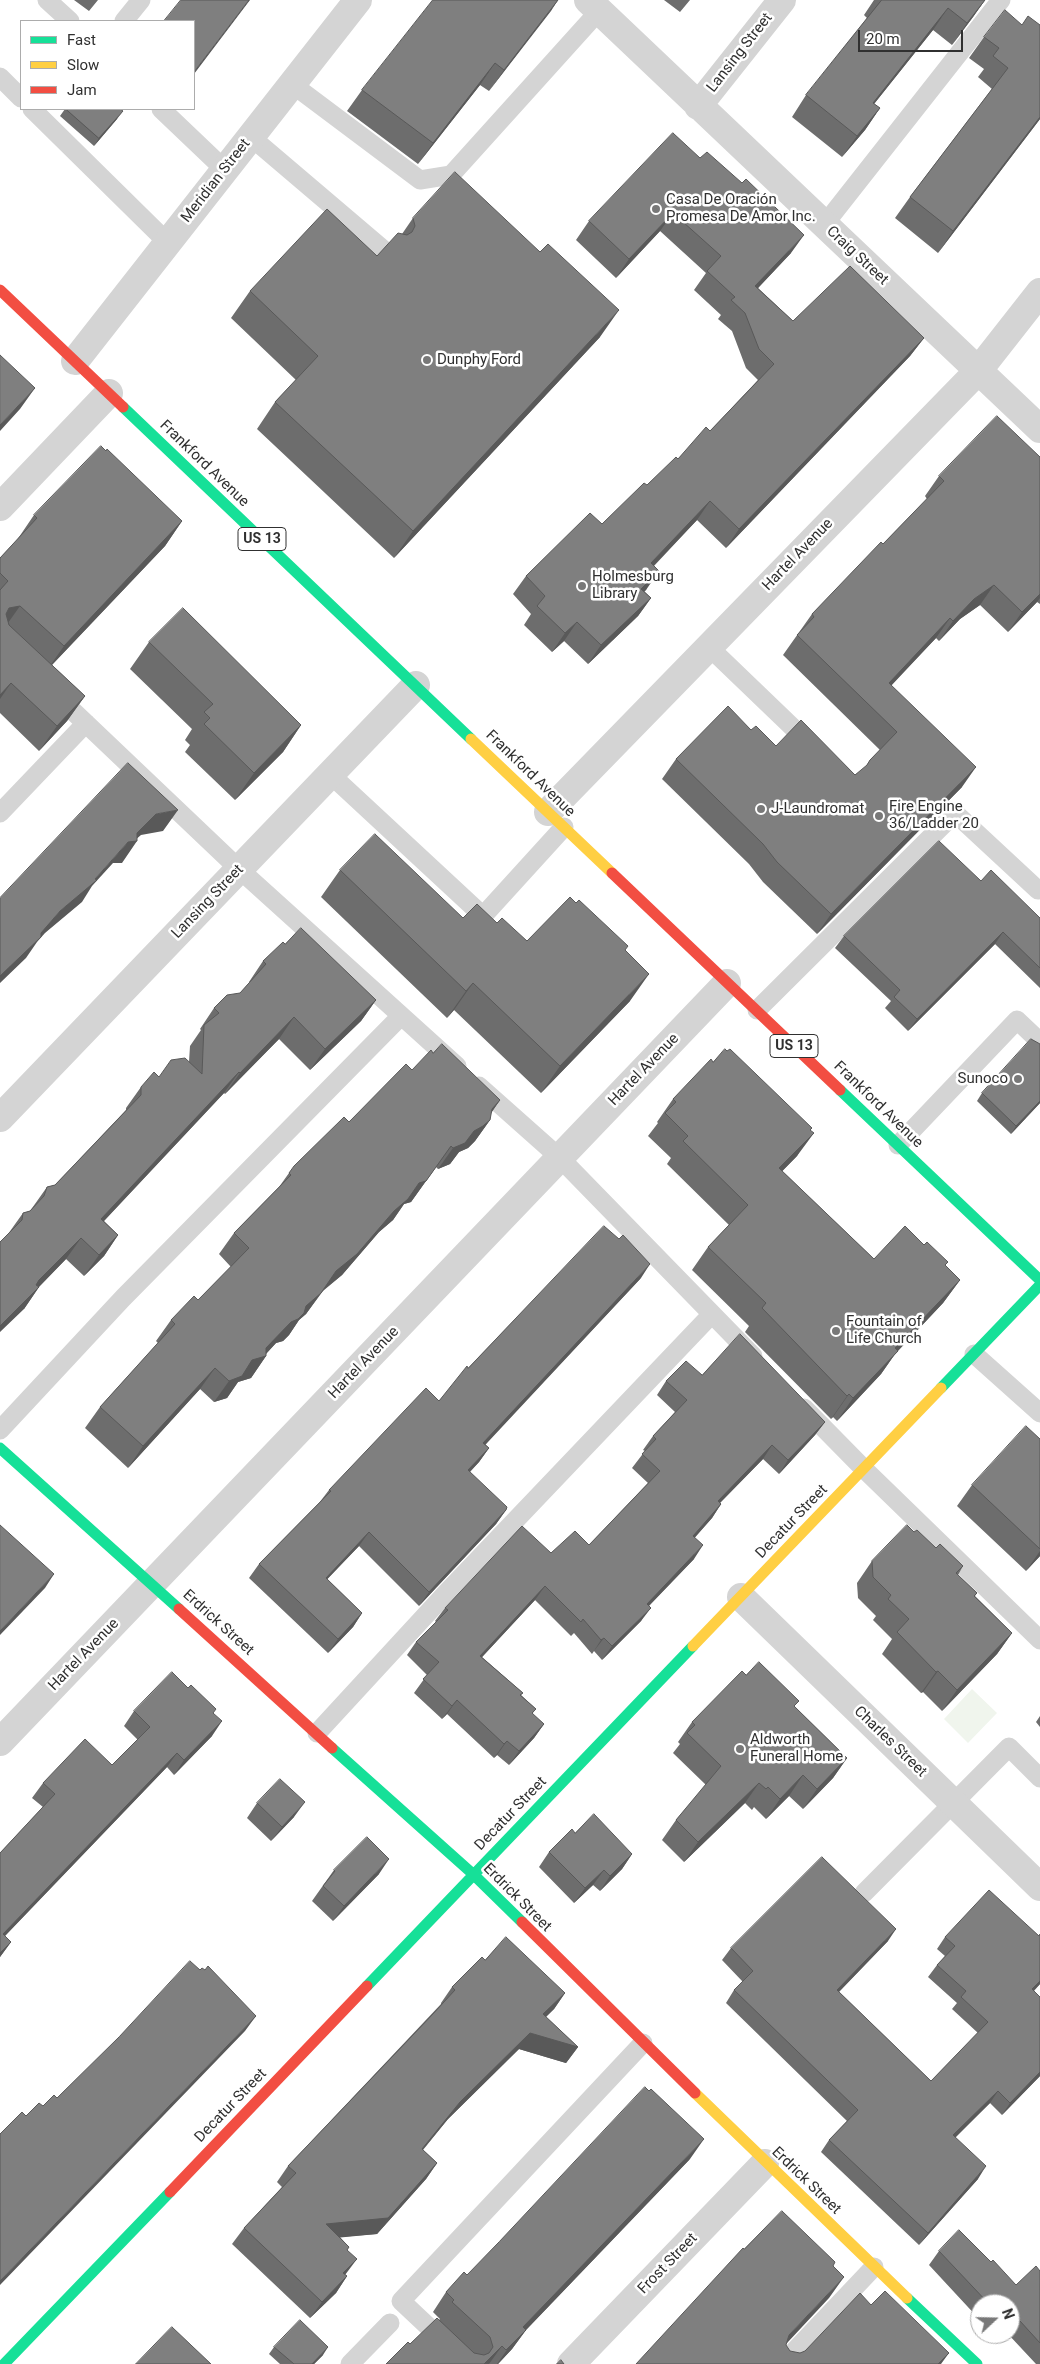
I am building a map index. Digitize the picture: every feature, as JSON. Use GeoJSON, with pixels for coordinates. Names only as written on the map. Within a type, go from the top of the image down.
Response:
{"type":"FeatureCollection","features":[{"type":"Feature","properties":{"kind":"street","name":"Meridian Street"},"geometry":{"type":"LineString","coordinates":[[75,361],[358,0]]}},
{"type":"Feature","properties":{"kind":"street","name":"Lansing Street"},"geometry":{"type":"LineString","coordinates":[[698,106],[782,0]]}},
{"type":"Feature","properties":{"kind":"street","name":"Craig Street"},"geometry":{"type":"LineString","coordinates":[[593,5],[1040,428]]}},
{"type":"Feature","properties":{"kind":"street","name":"Frankford Avenue"},"geometry":{"type":"LineString","coordinates":[[0,290],[1040,1280]]}},
{"type":"Feature","properties":{"kind":"street","name":"Hartel Avenue"},"geometry":{"type":"LineString","coordinates":[[556,820],[709,647],[978,370],[1040,292]]}},
{"type":"Feature","properties":{"kind":"street"},"geometry":{"type":"LineString","coordinates":[[0,507],[108,393]]}},
{"type":"Feature","properties":{"kind":"street","name":"Lansing Street"},"geometry":{"type":"LineString","coordinates":[[0,1118],[416,685]]}},
{"type":"Feature","properties":{"kind":"street","name":"Hartel Avenue"},"geometry":{"type":"LineString","coordinates":[[0,1742],[728,983]]}},
{"type":"Feature","properties":{"kind":"street","name":"Decatur Street"},"geometry":{"type":"LineString","coordinates":[[4,2364],[1040,1285]]}},
{"type":"Feature","properties":{"kind":"street","name":"Erdrick Street"},"geometry":{"type":"LineString","coordinates":[[0,1448],[474,1875],[765,2163],[977,2364]]}},
{"type":"Feature","properties":{"kind":"street","name":"Charles Street"},"geometry":{"type":"LineString","coordinates":[[741,1597],[1040,1887]]}},
{"type":"Feature","properties":{"kind":"street","name":"Frost Street"},"geometry":{"type":"LineString","coordinates":[[571,2364],[765,2163]]}},
{"type":"Feature","properties":{"kind":"lane"},"geometry":{"type":"LineString","coordinates":[[47,0],[69,20]]}},
{"type":"Feature","properties":{"kind":"lane"},"geometry":{"type":"LineString","coordinates":[[125,20],[141,0]]}},
{"type":"Feature","properties":{"kind":"lane"},"geometry":{"type":"LineString","coordinates":[[824,225],[1001,0]]}},
{"type":"Feature","properties":{"kind":"lane"},"geometry":{"type":"LineString","coordinates":[[292,84],[420,180],[451,175],[593,5]]}},
{"type":"Feature","properties":{"kind":"lane"},"geometry":{"type":"LineString","coordinates":[[0,77],[20,97]]}},
{"type":"Feature","properties":{"kind":"lane"},"geometry":{"type":"LineString","coordinates":[[33,110],[168,243]]}},
{"type":"Feature","properties":{"kind":"lane"},"geometry":{"type":"LineString","coordinates":[[162,110],[225,170]]}},
{"type":"Feature","properties":{"kind":"lane"},"geometry":{"type":"LineString","coordinates":[[250,137],[385,251]]}},
{"type":"Feature","properties":{"kind":"lane"},"geometry":{"type":"LineString","coordinates":[[709,647],[824,757]]}},
{"type":"Feature","properties":{"kind":"lane"},"geometry":{"type":"LineString","coordinates":[[43,682],[239,869],[560,1158],[767,1371]]}},
{"type":"Feature","properties":{"kind":"lane"},"geometry":{"type":"LineString","coordinates":[[0,813],[86,723]]}},
{"type":"Feature","properties":{"kind":"lane"},"geometry":{"type":"LineString","coordinates":[[330,774],[483,916],[556,820]]}},
{"type":"Feature","properties":{"kind":"lane"},"geometry":{"type":"LineString","coordinates":[[757,1010],[955,813],[1038,890]]}},
{"type":"Feature","properties":{"kind":"lane"},"geometry":{"type":"LineString","coordinates":[[0,1430],[124,1298],[401,1016]]}},
{"type":"Feature","properties":{"kind":"lane"},"geometry":{"type":"LineString","coordinates":[[898,1145],[1017,1020],[1040,1042]]}},
{"type":"Feature","properties":{"kind":"lane"},"geometry":{"type":"LineString","coordinates":[[317,1733],[446,1592],[712,1314]]}},
{"type":"Feature","properties":{"kind":"lane"},"geometry":{"type":"LineString","coordinates":[[974,1354],[1040,1413]]}},
{"type":"Feature","properties":{"kind":"lane"},"geometry":{"type":"LineString","coordinates":[[794,1399],[1040,1640]]}},
{"type":"Feature","properties":{"kind":"lane"},"geometry":{"type":"LineString","coordinates":[[864,1893],[1009,1747],[1040,1778]]}},
{"type":"Feature","properties":{"kind":"lane"},"geometry":{"type":"LineString","coordinates":[[468,2364],[401,2301],[643,2043]]}},
{"type":"Feature","properties":{"kind":"lane"},"geometry":{"type":"LineString","coordinates":[[782,2364],[874,2267]]}},
{"type":"Feature","properties":{"kind":"lane"},"geometry":{"type":"LineString","coordinates":[[350,2364],[390,2323]]}},
{"type":"Feature","properties":{"kind":"shaded area"},"geometry":{"type":"Polygon","coordinates":[[[972,1689],[997,1713],[968,1743],[944,1719],[972,1689]]]}},
{"type":"Feature","properties":{"kind":"building"},"geometry":{"type":"Polygon","coordinates":[[[181,0],[249,0],[195,71],[195,20],[165,20],[181,0]]]}},
{"type":"Feature","properties":{"kind":"building"},"geometry":{"type":"Polygon","coordinates":[[[433,0],[558,0],[504,70],[495,63],[433,143],[362,90],[433,0]]]}},
{"type":"Feature","properties":{"kind":"building"},"geometry":{"type":"Polygon","coordinates":[[[882,0],[985,0],[967,23],[948,8],[873,103],[880,108],[857,136],[806,95],[882,0]]]}},
{"type":"Feature","properties":{"kind":"building"},"geometry":{"type":"Polygon","coordinates":[[[1005,10],[1022,25],[1028,16],[1040,25],[1040,117],[953,231],[910,197],[1008,68],[993,56],[999,48],[984,37],[1005,10]]]}},
{"type":"Feature","properties":{"kind":"building"},"geometry":{"type":"Polygon","coordinates":[[[67,110],[123,111],[99,138],[67,110]]]}},
{"type":"Feature","properties":{"kind":"building"},"geometry":{"type":"Polygon","coordinates":[[[673,133],[700,158],[707,152],[742,183],[746,179],[804,235],[755,286],[793,321],[850,266],[924,338],[739,529],[710,501],[651,563],[659,571],[641,589],[651,598],[601,645],[577,622],[565,633],[537,606],[545,596],[526,576],[590,513],[602,524],[644,483],[647,485],[676,457],[678,459],[706,427],[710,431],[774,364],[759,349],[745,313],[731,300],[735,297],[707,271],[721,256],[673,213],[629,259],[589,221],[673,133]]]}},
{"type":"Feature","properties":{"kind":"building","name":"Dunphy Ford"},"geometry":{"type":"Polygon","coordinates":[[[455,172],[540,252],[548,244],[619,310],[413,531],[275,402],[318,356],[250,291],[327,209],[377,256],[398,233],[407,235],[412,232],[415,226],[413,218],[455,172]]]}},
{"type":"Feature","properties":{"kind":"building"},"geometry":{"type":"Polygon","coordinates":[[[0,355],[35,388],[0,425],[0,355]]]}},
{"type":"Feature","properties":{"kind":"building"},"geometry":{"type":"Polygon","coordinates":[[[997,416],[1040,457],[1040,594],[1022,612],[994,585],[974,599],[953,621],[950,618],[889,683],[976,767],[831,914],[676,759],[728,706],[751,730],[756,726],[776,746],[801,720],[855,775],[867,765],[897,732],[797,635],[814,617],[812,614],[881,542],[883,544],[944,481],[939,476],[997,416]]]}},
{"type":"Feature","properties":{"kind":"building"},"geometry":{"type":"Polygon","coordinates":[[[101,446],[106,451],[107,449],[182,521],[64,646],[20,606],[9,608],[6,614],[9,625],[85,696],[57,726],[11,683],[0,695],[0,590],[8,581],[0,573],[0,558],[37,518],[34,515],[101,446]]]}},
{"type":"Feature","properties":{"kind":"building"},"geometry":{"type":"Polygon","coordinates":[[[183,608],[301,725],[254,773],[204,724],[210,718],[204,712],[213,704],[149,642],[183,608]]]}},
{"type":"Feature","properties":{"kind":"building"},"geometry":{"type":"Polygon","coordinates":[[[128,763],[178,810],[156,814],[137,833],[137,841],[128,842],[95,879],[97,880],[60,911],[41,933],[41,937],[0,976],[0,898],[128,763]]]}},
{"type":"Feature","properties":{"kind":"building"},"geometry":{"type":"Polygon","coordinates":[[[375,834],[463,918],[477,904],[497,923],[502,918],[527,941],[570,897],[576,903],[579,900],[628,946],[625,950],[649,974],[560,1066],[473,983],[466,991],[340,870],[375,834]]]}},
{"type":"Feature","properties":{"kind":"building"},"geometry":{"type":"Polygon","coordinates":[[[939,841],[981,881],[991,870],[1040,918],[1040,968],[1003,932],[917,1019],[894,997],[900,990],[844,936],[939,841]]]}},
{"type":"Feature","properties":{"kind":"building"},"geometry":{"type":"Polygon","coordinates":[[[301,928],[376,1000],[325,1049],[294,1017],[239,1072],[101,1219],[118,1235],[99,1255],[81,1238],[39,1280],[36,1285],[39,1287],[0,1326],[0,1242],[22,1220],[23,1213],[30,1211],[44,1196],[47,1187],[55,1185],[141,1095],[141,1087],[154,1072],[159,1077],[171,1060],[185,1058],[202,1074],[204,1025],[219,1013],[214,1008],[227,995],[240,993],[266,964],[263,961],[283,942],[285,944],[301,928]]]}},
{"type":"Feature","properties":{"kind":"building","name":"Sunoco"},"geometry":{"type":"Polygon","coordinates":[[[1031,1039],[1040,1044],[1040,1101],[1016,1126],[982,1093],[1031,1039]]]}},
{"type":"Feature","properties":{"kind":"building"},"geometry":{"type":"Polygon","coordinates":[[[442,1044],[500,1100],[492,1109],[490,1120],[474,1131],[465,1143],[453,1148],[451,1146],[426,1181],[419,1183],[408,1199],[394,1211],[357,1254],[336,1271],[321,1293],[306,1306],[304,1313],[298,1319],[291,1322],[266,1348],[266,1356],[252,1360],[242,1376],[229,1381],[215,1368],[143,1446],[100,1407],[175,1324],[171,1320],[194,1296],[198,1300],[249,1248],[234,1233],[291,1175],[289,1173],[294,1166],[344,1117],[349,1122],[406,1064],[412,1070],[431,1050],[433,1053],[442,1044]]]}},
{"type":"Feature","properties":{"kind":"building"},"geometry":{"type":"Polygon","coordinates":[[[725,1049],[727,1051],[730,1049],[812,1128],[810,1130],[814,1133],[779,1168],[874,1259],[905,1226],[924,1245],[927,1242],[948,1262],[945,1265],[960,1280],[895,1348],[898,1351],[853,1398],[849,1394],[847,1396],[762,1308],[766,1303],[708,1247],[748,1205],[683,1141],[688,1136],[665,1113],[676,1102],[673,1099],[711,1059],[713,1062],[725,1049]]]}},
{"type":"Feature","properties":{"kind":"building"},"geometry":{"type":"Polygon","coordinates":[[[604,1226],[619,1239],[623,1235],[650,1264],[483,1443],[489,1448],[468,1470],[507,1507],[506,1510],[429,1592],[369,1532],[326,1578],[362,1613],[338,1639],[259,1564],[331,1491],[329,1490],[426,1388],[439,1401],[467,1366],[468,1368],[604,1226]]]}},
{"type":"Feature","properties":{"kind":"building"},"geometry":{"type":"Polygon","coordinates":[[[740,1334],[825,1422],[788,1460],[772,1445],[718,1501],[721,1504],[693,1536],[703,1545],[647,1604],[651,1608],[612,1646],[604,1638],[601,1640],[583,1619],[581,1622],[545,1586],[480,1656],[523,1693],[520,1695],[536,1709],[532,1713],[544,1724],[519,1751],[507,1741],[504,1744],[457,1700],[452,1706],[423,1679],[439,1662],[416,1642],[448,1610],[445,1608],[522,1526],[551,1553],[575,1531],[589,1545],[660,1471],[642,1454],[656,1439],[653,1436],[687,1400],[666,1381],[686,1361],[702,1375],[740,1334]]]}},
{"type":"Feature","properties":{"kind":"building"},"geometry":{"type":"Polygon","coordinates":[[[1026,1426],[1040,1439],[1040,1549],[972,1485],[1026,1426]]]}},
{"type":"Feature","properties":{"kind":"building"},"geometry":{"type":"Polygon","coordinates":[[[0,1525],[54,1574],[0,1631],[0,1525]]]}},
{"type":"Feature","properties":{"kind":"building"},"geometry":{"type":"Polygon","coordinates":[[[907,1525],[914,1532],[917,1530],[936,1548],[940,1544],[963,1566],[956,1573],[977,1593],[974,1596],[1012,1633],[957,1690],[938,1671],[936,1672],[897,1632],[909,1619],[888,1599],[891,1595],[873,1577],[872,1561],[907,1525]]]}},
{"type":"Feature","properties":{"kind":"building","name":"Aldworth Funeral Home"},"geometry":{"type":"Polygon","coordinates":[[[759,1662],[799,1701],[794,1706],[847,1758],[817,1789],[803,1775],[780,1799],[768,1787],[766,1789],[759,1783],[698,1842],[676,1820],[721,1766],[687,1733],[695,1725],[692,1722],[742,1671],[746,1675],[759,1662]]]}},
{"type":"Feature","properties":{"kind":"building"},"geometry":{"type":"Polygon","coordinates":[[[172,1672],[188,1688],[191,1685],[216,1709],[213,1713],[222,1721],[184,1760],[177,1753],[3,1934],[11,1942],[0,1953],[0,1853],[55,1794],[43,1783],[85,1739],[112,1765],[150,1727],[134,1711],[172,1672]]]}},
{"type":"Feature","properties":{"kind":"building"},"geometry":{"type":"Polygon","coordinates":[[[280,1779],[305,1802],[282,1827],[257,1803],[280,1779]]]}},
{"type":"Feature","properties":{"kind":"building"},"geometry":{"type":"Polygon","coordinates":[[[594,1814],[632,1854],[610,1876],[604,1870],[585,1888],[549,1852],[572,1829],[575,1833],[594,1814]]]}},
{"type":"Feature","properties":{"kind":"building"},"geometry":{"type":"Polygon","coordinates":[[[367,1837],[389,1859],[344,1906],[323,1886],[334,1870],[367,1837]]]}},
{"type":"Feature","properties":{"kind":"building"},"geometry":{"type":"Polygon","coordinates":[[[822,1857],[896,1929],[837,1990],[931,2081],[988,2022],[961,1997],[966,1991],[937,1965],[955,1946],[945,1937],[989,1890],[1039,1936],[1040,1934],[1040,1981],[1032,1989],[1040,1997],[1040,2072],[1010,2103],[998,2091],[953,2135],[986,2166],[928,2233],[829,2140],[858,2110],[734,1990],[753,1971],[731,1948],[822,1857]]]}},
{"type":"Feature","properties":{"kind":"building"},"geometry":{"type":"Polygon","coordinates":[[[506,1937],[565,1993],[543,2014],[578,2047],[530,2033],[460,2102],[422,2149],[437,2163],[388,2218],[326,2224],[349,2247],[347,2250],[357,2259],[343,2273],[347,2276],[322,2302],[244,2228],[296,2173],[288,2166],[455,1990],[452,1987],[482,1957],[485,1960],[506,1937]]]}},
{"type":"Feature","properties":{"kind":"building"},"geometry":{"type":"Polygon","coordinates":[[[190,1961],[200,1970],[202,1968],[205,1970],[208,1966],[256,2016],[0,2281],[0,2134],[22,2112],[26,2116],[39,2103],[43,2106],[54,2095],[57,2098],[119,2037],[190,1961]]]}},
{"type":"Feature","properties":{"kind":"building"},"geometry":{"type":"Polygon","coordinates":[[[645,2087],[649,2091],[651,2089],[704,2139],[523,2327],[526,2330],[506,2350],[502,2346],[484,2364],[386,2364],[408,2342],[410,2344],[437,2318],[474,2353],[484,2355],[489,2353],[493,2347],[490,2337],[452,2302],[454,2300],[446,2292],[464,2272],[467,2275],[645,2087]]]}},
{"type":"Feature","properties":{"kind":"building"},"geometry":{"type":"Polygon","coordinates":[[[782,2211],[835,2262],[833,2266],[844,2277],[789,2335],[786,2345],[790,2351],[800,2353],[805,2351],[860,2293],[871,2305],[885,2291],[949,2353],[938,2364],[636,2364],[743,2248],[782,2211]]]}},
{"type":"Feature","properties":{"kind":"building"},"geometry":{"type":"Polygon","coordinates":[[[959,2230],[991,2262],[993,2260],[1016,2285],[1036,2266],[1040,2271],[1040,2343],[1020,2321],[1020,2294],[980,2294],[939,2251],[959,2230]]]}},
{"type":"Feature","properties":{"kind":"building"},"geometry":{"type":"Polygon","coordinates":[[[300,2320],[328,2347],[312,2364],[294,2364],[274,2347],[300,2320]]]}},
{"type":"Feature","properties":{"kind":"building"},"geometry":{"type":"Polygon","coordinates":[[[172,2327],[211,2364],[136,2364],[172,2327]]]}},
{"type":"Feature","properties":{"kind":"traffic: fast"},"geometry":{"type":"LineString","coordinates":[[123,407],[471,739]]}},
{"type":"Feature","properties":{"kind":"traffic: fast"},"geometry":{"type":"LineString","coordinates":[[840,1090],[1040,1280]]}},
{"type":"Feature","properties":{"kind":"traffic: fast"},"geometry":{"type":"LineString","coordinates":[[941,1388],[1040,1285]]}},
{"type":"Feature","properties":{"kind":"traffic: fast"},"geometry":{"type":"LineString","coordinates":[[0,1448],[179,1609]]}},
{"type":"Feature","properties":{"kind":"traffic: fast"},"geometry":{"type":"LineString","coordinates":[[367,1986],[693,1646]]}},
{"type":"Feature","properties":{"kind":"traffic: fast"},"geometry":{"type":"LineString","coordinates":[[332,1748],[474,1875],[522,1922]]}},
{"type":"Feature","properties":{"kind":"traffic: fast"},"geometry":{"type":"LineString","coordinates":[[4,2364],[170,2192]]}},
{"type":"Feature","properties":{"kind":"traffic: fast"},"geometry":{"type":"LineString","coordinates":[[907,2298],[977,2364]]}},
{"type":"Feature","properties":{"kind":"traffic: slow"},"geometry":{"type":"LineString","coordinates":[[471,739],[612,873]]}},
{"type":"Feature","properties":{"kind":"traffic: slow"},"geometry":{"type":"LineString","coordinates":[[693,1646],[941,1388]]}},
{"type":"Feature","properties":{"kind":"traffic: slow"},"geometry":{"type":"LineString","coordinates":[[695,2093],[907,2298]]}},
{"type":"Feature","properties":{"kind":"traffic: jam"},"geometry":{"type":"LineString","coordinates":[[0,290],[123,407]]}},
{"type":"Feature","properties":{"kind":"traffic: jam"},"geometry":{"type":"LineString","coordinates":[[612,873],[840,1090]]}},
{"type":"Feature","properties":{"kind":"traffic: jam"},"geometry":{"type":"LineString","coordinates":[[179,1609],[332,1748]]}},
{"type":"Feature","properties":{"kind":"traffic: jam"},"geometry":{"type":"LineString","coordinates":[[522,1922],[695,2093]]}},
{"type":"Feature","properties":{"kind":"traffic: jam"},"geometry":{"type":"LineString","coordinates":[[170,2192],[367,1986]]}},
{"type":"Feature","properties":{"kind":"place","name":"Casa De Oración Promesa De Amor Inc."},"geometry":{"type":"Point","coordinates":[656,209]}},
{"type":"Feature","properties":{"kind":"place","name":"Dunphy Ford"},"geometry":{"type":"Point","coordinates":[427,360]}},
{"type":"Feature","properties":{"kind":"place","name":"Holmesburg Library"},"geometry":{"type":"Point","coordinates":[582,586]}},
{"type":"Feature","properties":{"kind":"place","name":"J-Laundromat"},"geometry":{"type":"Point","coordinates":[761,809]}},
{"type":"Feature","properties":{"kind":"place","name":"Fire Engine 36/Ladder 20"},"geometry":{"type":"Point","coordinates":[879,816]}},
{"type":"Feature","properties":{"kind":"place","name":"Sunoco"},"geometry":{"type":"Point","coordinates":[1018,1079]}},
{"type":"Feature","properties":{"kind":"place","name":"Fountain of Life Church"},"geometry":{"type":"Point","coordinates":[836,1331]}},
{"type":"Feature","properties":{"kind":"place","name":"Aldworth Funeral Home"},"geometry":{"type":"Point","coordinates":[740,1749]}}]}
